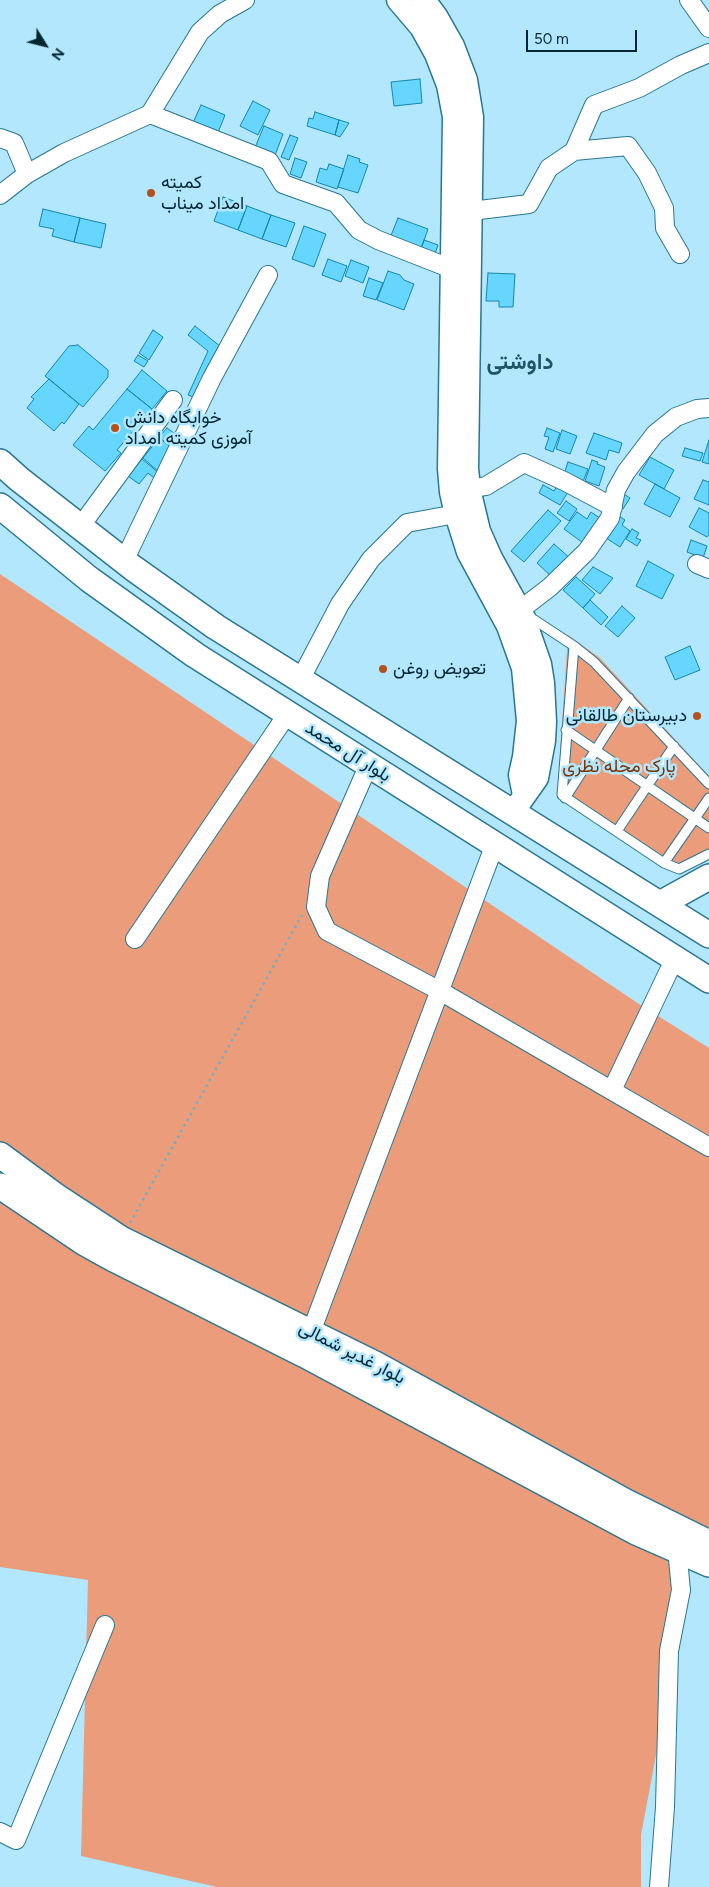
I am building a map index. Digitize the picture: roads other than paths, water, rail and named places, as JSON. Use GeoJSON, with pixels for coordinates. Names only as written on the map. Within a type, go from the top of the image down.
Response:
{"type":"FeatureCollection","features":[{"type":"Feature","properties":{"kind":"main road","name":"بلوار آل محمد"},"geometry":{"type":"LineString","coordinates":[[0,462],[124,561],[216,627],[300,680],[519,804],[660,904],[709,935]]}},
{"type":"Feature","properties":{"kind":"main road","name":"بلوار آل محمد"},"geometry":{"type":"LineString","coordinates":[[5,513],[89,579],[196,655],[709,980]]}},
{"type":"Feature","properties":{"kind":"main road"},"geometry":{"type":"LineString","coordinates":[[196,655],[216,627]]}},
{"type":"Feature","properties":{"kind":"main road"},"geometry":{"type":"LineString","coordinates":[[660,904],[709,877]]}},
{"type":"Feature","properties":{"kind":"main road","name":"بلوار غدیر شمالی"},"geometry":{"type":"LineString","coordinates":[[0,1155],[57,1197],[121,1240],[375,1364],[626,1502],[709,1543]]}},
{"type":"Feature","properties":{"kind":"main road","name":"بلوار غدیر شمالی"},"geometry":{"type":"LineString","coordinates":[[0,1186],[85,1243],[112,1258],[305,1355],[636,1532],[709,1564]]}},
{"type":"Feature","properties":{"kind":"street"},"geometry":{"type":"LineString","coordinates":[[1,193],[27,174],[64,153],[150,114],[200,32],[220,14],[245,0]]}},
{"type":"Feature","properties":{"kind":"street"},"geometry":{"type":"LineString","coordinates":[[398,0],[421,27],[436,54],[448,85],[453,110],[455,157],[449,468],[456,514],[468,552],[508,626],[522,668],[528,721],[520,775],[519,804]]}},
{"type":"Feature","properties":{"kind":"street"},"geometry":{"type":"LineString","coordinates":[[424,0],[454,46],[466,80],[472,117],[467,468],[469,489],[473,510],[484,544],[520,610],[533,641],[540,664],[545,702],[544,741],[537,778],[519,804]]}},
{"type":"Feature","properties":{"kind":"street"},"geometry":{"type":"LineString","coordinates":[[689,0],[709,28]]}},
{"type":"Feature","properties":{"kind":"street"},"geometry":{"type":"LineString","coordinates":[[574,151],[594,105],[639,88],[681,65],[709,53]]}},
{"type":"Feature","properties":{"kind":"street"},"geometry":{"type":"LineString","coordinates":[[150,114],[269,161],[283,184],[336,204],[358,230],[378,240],[452,269]]}},
{"type":"Feature","properties":{"kind":"street"},"geometry":{"type":"LineString","coordinates":[[0,138],[14,144],[27,174]]}},
{"type":"Feature","properties":{"kind":"street"},"geometry":{"type":"LineString","coordinates":[[471,212],[529,204],[550,168],[574,151],[628,146],[647,173],[664,208],[665,228],[680,254]]}},
{"type":"Feature","properties":{"kind":"street"},"geometry":{"type":"LineString","coordinates":[[124,561],[212,378],[268,275]]}},
{"type":"Feature","properties":{"kind":"street"},"geometry":{"type":"LineString","coordinates":[[80,527],[172,400]]}},
{"type":"Feature","properties":{"kind":"street"},"geometry":{"type":"LineString","coordinates":[[520,610],[550,587],[587,551],[610,518],[616,490],[626,472],[655,434],[676,417],[697,409],[709,408]]}},
{"type":"Feature","properties":{"kind":"street"},"geometry":{"type":"LineString","coordinates":[[469,489],[486,486],[524,463],[564,481],[613,507]]}},
{"type":"Feature","properties":{"kind":"street"},"geometry":{"type":"LineString","coordinates":[[300,680],[340,604],[371,559],[406,523],[456,514]]}},
{"type":"Feature","properties":{"kind":"street"},"geometry":{"type":"LineString","coordinates":[[135,939],[288,713]]}},
{"type":"Feature","properties":{"kind":"street"},"geometry":{"type":"LineString","coordinates":[[369,764],[320,876],[316,907],[327,931],[440,991],[709,1147]]}},
{"type":"Feature","properties":{"kind":"street"},"geometry":{"type":"LineString","coordinates":[[311,1332],[495,844]]}},
{"type":"Feature","properties":{"kind":"street"},"geometry":{"type":"LineString","coordinates":[[612,1090],[674,958]]}},
{"type":"Feature","properties":{"kind":"street"},"geometry":{"type":"LineString","coordinates":[[659,1887],[664,1807],[669,1651],[680,1590],[677,1549]]}},
{"type":"Feature","properties":{"kind":"street"},"geometry":{"type":"LineString","coordinates":[[0,1832],[16,1840],[105,1625]]}},
{"type":"Feature","properties":{"kind":"lane"},"geometry":{"type":"LineString","coordinates":[[520,610],[574,646],[594,662],[709,784]]}},
{"type":"Feature","properties":{"kind":"lane"},"geometry":{"type":"LineString","coordinates":[[574,646],[562,795],[664,863],[679,869],[709,854]]}},
{"type":"Feature","properties":{"kind":"lane"},"geometry":{"type":"LineString","coordinates":[[566,798],[629,698]]}},
{"type":"Feature","properties":{"kind":"lane"},"geometry":{"type":"LineString","coordinates":[[566,730],[709,828]]}},
{"type":"Feature","properties":{"kind":"lane"},"geometry":{"type":"LineString","coordinates":[[616,831],[674,746]]}},
{"type":"Feature","properties":{"kind":"lane"},"geometry":{"type":"LineString","coordinates":[[664,863],[709,798]]}},
{"type":"Feature","properties":{"kind":"place","name":"کمیته امداد میناب"},"geometry":{"type":"Point","coordinates":[151,193]}},
{"type":"Feature","properties":{"kind":"place","name":"خوابگاه دانش آموزی کمیته امداد"},"geometry":{"type":"Point","coordinates":[115,428]}},
{"type":"Feature","properties":{"kind":"place","name":"تعویض روغن"},"geometry":{"type":"Point","coordinates":[383,669]}},
{"type":"Feature","properties":{"kind":"place","name":"دبیرستان طالقانی"},"geometry":{"type":"Point","coordinates":[697,716]}},
{"type":"Feature","properties":{"kind":"district","name":"داوشتی"},"geometry":{"type":"Point","coordinates":[520,363]}},
{"type":"Feature","properties":{"kind":"park label","name":"پارک محله نظری"},"geometry":{"type":"Point","coordinates":[619,767]}}]}
